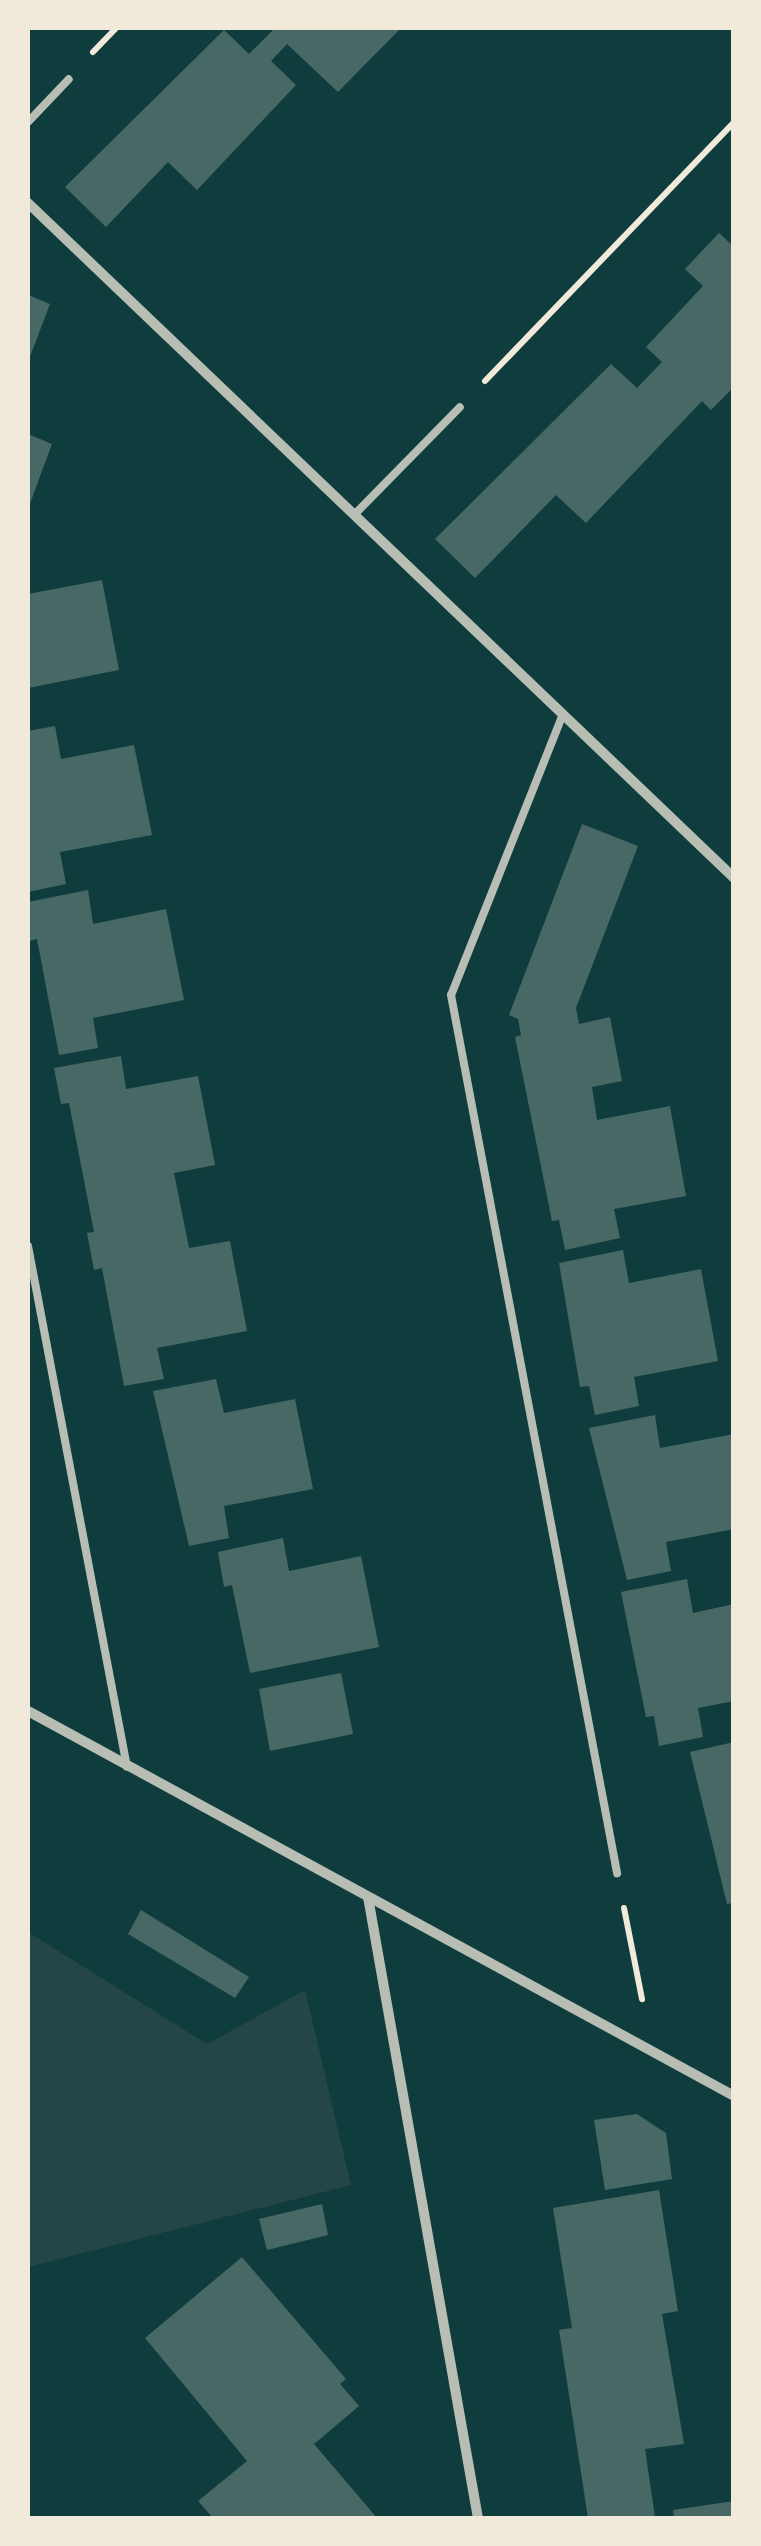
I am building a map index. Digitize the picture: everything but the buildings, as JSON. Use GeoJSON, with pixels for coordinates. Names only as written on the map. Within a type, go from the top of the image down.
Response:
{"type":"FeatureCollection","features":[{"type":"Feature","properties":{"kind":"street"},"geometry":{"type":"LineString","coordinates":[[28,202],[734,878]]}},
{"type":"Feature","properties":{"kind":"street"},"geometry":{"type":"LineString","coordinates":[[28,1711],[734,2096]]}},
{"type":"Feature","properties":{"kind":"street"},"geometry":{"type":"LineString","coordinates":[[368,1897],[478,2518]]}},
{"type":"Feature","properties":{"kind":"lane"},"geometry":{"type":"LineString","coordinates":[[28,122],[69,79]]}},
{"type":"Feature","properties":{"kind":"lane"},"geometry":{"type":"LineString","coordinates":[[354,515],[460,407]]}},
{"type":"Feature","properties":{"kind":"lane"},"geometry":{"type":"LineString","coordinates":[[563,714],[451,995],[617,1873]]}},
{"type":"Feature","properties":{"kind":"lane"},"geometry":{"type":"LineString","coordinates":[[28,1246],[128,1767]]}},
{"type":"Feature","properties":{"kind":"path"},"geometry":{"type":"LineString","coordinates":[[460,407],[734,122]]}},
{"type":"Feature","properties":{"kind":"path"},"geometry":{"type":"LineString","coordinates":[[617,1873],[652,2050]]}},
{"type":"Feature","properties":{"kind":"shaded area"},"geometry":{"type":"Polygon","coordinates":[[[28,1932],[207,2044],[305,1990],[351,2185],[28,2267],[28,1932]]]}}]}
